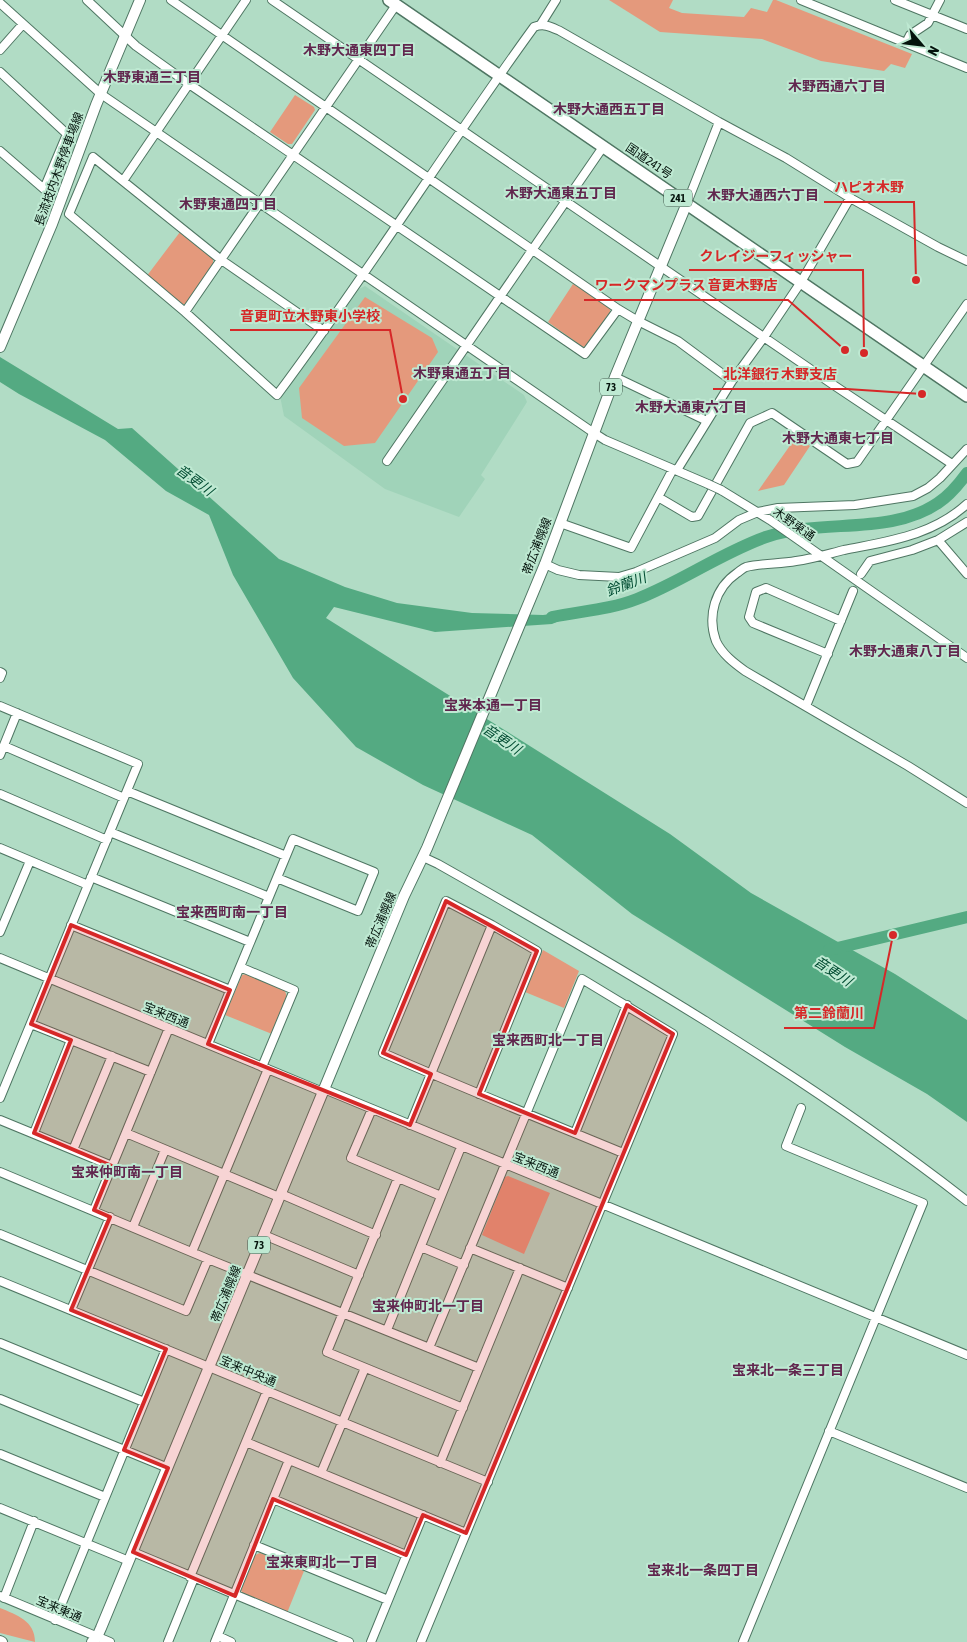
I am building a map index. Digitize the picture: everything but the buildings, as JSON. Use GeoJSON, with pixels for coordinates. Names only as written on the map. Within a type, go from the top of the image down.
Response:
{"type":"FeatureCollection","features":[{"type":"Feature","properties":{"kind":"highway","name":"国道241号"},"geometry":{"type":"LineString","coordinates":[[392,2],[967,396]]}},
{"type":"Feature","properties":{"kind":"main road","name":"長流枝内木野停車場線"},"geometry":{"type":"LineString","coordinates":[[0,347],[48,234],[101,94],[140,0]]}},
{"type":"Feature","properties":{"kind":"main road","name":"帯広浦幌線"},"geometry":{"type":"LineString","coordinates":[[94,1639],[131,1557],[404,896],[425,853],[543,568],[615,377],[687,204]]}},
{"type":"Feature","properties":{"kind":"street"},"geometry":{"type":"LineString","coordinates":[[86,0],[136,46],[189,84],[585,354],[618,309]]}},
{"type":"Feature","properties":{"kind":"street"},"geometry":{"type":"LineString","coordinates":[[171,0],[618,309],[678,341],[732,381]]}},
{"type":"Feature","properties":{"kind":"street"},"geometry":{"type":"LineString","coordinates":[[123,181],[246,0]]}},
{"type":"Feature","properties":{"kind":"street"},"geometry":{"type":"LineString","coordinates":[[272,0],[886,421],[952,464]]}},
{"type":"Feature","properties":{"kind":"street"},"geometry":{"type":"LineString","coordinates":[[801,0],[967,68]]}},
{"type":"Feature","properties":{"kind":"street"},"geometry":{"type":"LineString","coordinates":[[895,0],[967,29]]}},
{"type":"Feature","properties":{"kind":"street"},"geometry":{"type":"LineString","coordinates":[[906,43],[910,36],[928,23],[940,0]]}},
{"type":"Feature","properties":{"kind":"street"},"geometry":{"type":"LineString","coordinates":[[185,312],[358,60],[392,2]]}},
{"type":"Feature","properties":{"kind":"street"},"geometry":{"type":"LineString","coordinates":[[541,24],[552,2]]}},
{"type":"Feature","properties":{"kind":"street","name":"木野東通"},"geometry":{"type":"LineString","coordinates":[[0,3],[101,94],[594,433],[721,490],[758,512],[967,658]]}},
{"type":"Feature","properties":{"kind":"street"},"geometry":{"type":"LineString","coordinates":[[0,50],[23,24]]}},
{"type":"Feature","properties":{"kind":"street"},"geometry":{"type":"LineString","coordinates":[[324,332],[220,259],[93,157],[69,214],[185,312],[277,395],[324,332],[498,76],[534,26],[541,24],[560,31],[786,158],[850,198],[967,261]]}},
{"type":"Feature","properties":{"kind":"street"},"geometry":{"type":"LineString","coordinates":[[0,72],[67,134],[44,189],[0,151]]}},
{"type":"Feature","properties":{"kind":"street"},"geometry":{"type":"LineString","coordinates":[[687,204],[719,122]]}},
{"type":"Feature","properties":{"kind":"street"},"geometry":{"type":"LineString","coordinates":[[386,461],[603,147]]}},
{"type":"Feature","properties":{"kind":"street"},"geometry":{"type":"LineString","coordinates":[[560,523],[630,548],[675,469],[732,381],[801,282],[850,198]]}},
{"type":"Feature","properties":{"kind":"street"},"geometry":{"type":"LineString","coordinates":[[658,497],[692,517],[698,516],[750,423],[772,413],[847,464],[857,462],[967,304]]}},
{"type":"Feature","properties":{"kind":"street"},"geometry":{"type":"LineString","coordinates":[[615,377],[707,422]]}},
{"type":"Feature","properties":{"kind":"street"},"geometry":{"type":"LineString","coordinates":[[543,568],[579,575],[619,577],[636,572],[716,538],[739,520],[758,512],[778,508],[855,505],[913,496],[928,488],[967,449]]}},
{"type":"Feature","properties":{"kind":"street"},"geometry":{"type":"LineString","coordinates":[[967,504],[947,520],[910,537],[797,561],[745,567],[731,577],[721,589],[715,600],[713,611],[713,626],[717,642],[732,661],[745,671],[900,761],[967,803]]}},
{"type":"Feature","properties":{"kind":"street"},"geometry":{"type":"LineString","coordinates":[[861,574],[870,561],[912,550],[938,540],[967,522]]}},
{"type":"Feature","properties":{"kind":"street"},"geometry":{"type":"LineString","coordinates":[[938,540],[967,574]]}},
{"type":"Feature","properties":{"kind":"street"},"geometry":{"type":"LineString","coordinates":[[828,654],[753,623],[749,617],[756,592],[766,588],[841,621]]}},
{"type":"Feature","properties":{"kind":"street"},"geometry":{"type":"LineString","coordinates":[[806,706],[853,590]]}},
{"type":"Feature","properties":{"kind":"street"},"geometry":{"type":"LineString","coordinates":[[0,672],[2,673],[0,678]]}},
{"type":"Feature","properties":{"kind":"street"},"geometry":{"type":"LineString","coordinates":[[0,706],[138,764],[0,1098]]}},
{"type":"Feature","properties":{"kind":"street"},"geometry":{"type":"LineString","coordinates":[[0,755],[17,713]]}},
{"type":"Feature","properties":{"kind":"street"},"geometry":{"type":"LineString","coordinates":[[4,746],[286,856]]}},
{"type":"Feature","properties":{"kind":"street"},"geometry":{"type":"LineString","coordinates":[[0,794],[106,840]]}},
{"type":"Feature","properties":{"kind":"street"},"geometry":{"type":"LineString","coordinates":[[110,832],[269,897]]}},
{"type":"Feature","properties":{"kind":"street"},"geometry":{"type":"LineString","coordinates":[[208,1044],[293,839],[374,872],[358,911],[277,878]]}},
{"type":"Feature","properties":{"kind":"street"},"geometry":{"type":"LineString","coordinates":[[0,848],[88,885]]}},
{"type":"Feature","properties":{"kind":"street"},"geometry":{"type":"LineString","coordinates":[[425,853],[438,864],[558,932],[807,1085],[894,1146],[967,1201]]}},
{"type":"Feature","properties":{"kind":"street"},"geometry":{"type":"LineString","coordinates":[[0,932],[30,860]]}},
{"type":"Feature","properties":{"kind":"street"},"geometry":{"type":"LineString","coordinates":[[91,877],[250,942]]}},
{"type":"Feature","properties":{"kind":"street"},"geometry":{"type":"LineString","coordinates":[[479,1094],[537,951],[446,901],[383,1053],[431,1074],[526,1114],[623,1153]]}},
{"type":"Feature","properties":{"kind":"street"},"geometry":{"type":"LineString","coordinates":[[71,925],[230,990]]}},
{"type":"Feature","properties":{"kind":"street"},"geometry":{"type":"LineString","coordinates":[[410,1125],[492,925]]}},
{"type":"Feature","properties":{"kind":"street","name":"宝来西通"},"geometry":{"type":"LineString","coordinates":[[0,958],[265,1068],[372,1109],[967,1355]]}},
{"type":"Feature","properties":{"kind":"street"},"geometry":{"type":"LineString","coordinates":[[192,1252],[225,1174],[294,990],[240,967]]}},
{"type":"Feature","properties":{"kind":"street"},"geometry":{"type":"LineString","coordinates":[[421,1642],[673,1034],[582,979],[429,1348]]}},
{"type":"Feature","properties":{"kind":"street"},"geometry":{"type":"LineString","coordinates":[[575,1134],[627,1006]]}},
{"type":"Feature","properties":{"kind":"street"},"geometry":{"type":"LineString","coordinates":[[31,1024],[151,1072]]}},
{"type":"Feature","properties":{"kind":"street"},"geometry":{"type":"LineString","coordinates":[[94,1210],[169,1028]]}},
{"type":"Feature","properties":{"kind":"street"},"geometry":{"type":"LineString","coordinates":[[34,1133],[71,1040]]}},
{"type":"Feature","properties":{"kind":"street"},"geometry":{"type":"LineString","coordinates":[[73,1150],[112,1056]]}},
{"type":"Feature","properties":{"kind":"street"},"geometry":{"type":"LineString","coordinates":[[743,1642],[923,1203],[786,1146],[801,1108]]}},
{"type":"Feature","properties":{"kind":"street"},"geometry":{"type":"LineString","coordinates":[[372,1109],[351,1158],[441,1196]]}},
{"type":"Feature","properties":{"kind":"street"},"geometry":{"type":"LineString","coordinates":[[0,1120],[112,1166]]}},
{"type":"Feature","properties":{"kind":"street"},"geometry":{"type":"LineString","coordinates":[[126,1133],[376,1234]]}},
{"type":"Feature","properties":{"kind":"street"},"geometry":{"type":"LineString","coordinates":[[387,1330],[461,1147]]}},
{"type":"Feature","properties":{"kind":"street"},"geometry":{"type":"LineString","coordinates":[[133,1227],[165,1150]]}},
{"type":"Feature","properties":{"kind":"street"},"geometry":{"type":"LineString","coordinates":[[0,1172],[208,1259],[479,1368]]}},
{"type":"Feature","properties":{"kind":"street"},"geometry":{"type":"LineString","coordinates":[[398,1178],[327,1352],[462,1408]]}},
{"type":"Feature","properties":{"kind":"street"},"geometry":{"type":"LineString","coordinates":[[71,1310],[110,1217]]}},
{"type":"Feature","properties":{"kind":"street"},"geometry":{"type":"LineString","coordinates":[[0,1234],[186,1311],[208,1259]]}},
{"type":"Feature","properties":{"kind":"street"},"geometry":{"type":"LineString","coordinates":[[264,1235],[359,1275]]}},
{"type":"Feature","properties":{"kind":"street"},"geometry":{"type":"LineString","coordinates":[[421,1247],[464,1265]]}},
{"type":"Feature","properties":{"kind":"street"},"geometry":{"type":"LineString","coordinates":[[470,1248],[568,1288]]}},
{"type":"Feature","properties":{"kind":"street"},"geometry":{"type":"LineString","coordinates":[[440,1462],[520,1268]]}},
{"type":"Feature","properties":{"kind":"street","name":"宝来中央通"},"geometry":{"type":"LineString","coordinates":[[0,1281],[488,1482]]}},
{"type":"Feature","properties":{"kind":"street"},"geometry":{"type":"LineString","coordinates":[[0,1343],[144,1402]]}},
{"type":"Feature","properties":{"kind":"street"},"geometry":{"type":"LineString","coordinates":[[55,1620],[166,1349]]}},
{"type":"Feature","properties":{"kind":"street"},"geometry":{"type":"LineString","coordinates":[[321,1474],[365,1368]]}},
{"type":"Feature","properties":{"kind":"street"},"geometry":{"type":"LineString","coordinates":[[168,1642],[267,1391]]}},
{"type":"Feature","properties":{"kind":"street"},"geometry":{"type":"LineString","coordinates":[[0,1399],[168,1468]]}},
{"type":"Feature","properties":{"kind":"street"},"geometry":{"type":"LineString","coordinates":[[829,1432],[967,1488]]}},
{"type":"Feature","properties":{"kind":"street"},"geometry":{"type":"LineString","coordinates":[[246,1442],[466,1532]]}},
{"type":"Feature","properties":{"kind":"street"},"geometry":{"type":"LineString","coordinates":[[0,1454],[105,1497]]}},
{"type":"Feature","properties":{"kind":"street"},"geometry":{"type":"LineString","coordinates":[[231,1642],[217,1639],[289,1460]]}},
{"type":"Feature","properties":{"kind":"street"},"geometry":{"type":"LineString","coordinates":[[273,1499],[406,1555]]}},
{"type":"Feature","properties":{"kind":"street"},"geometry":{"type":"LineString","coordinates":[[0,1508],[86,1543],[192,1578],[348,1642]]}},
{"type":"Feature","properties":{"kind":"street"},"geometry":{"type":"LineString","coordinates":[[371,1642],[423,1515]]}},
{"type":"Feature","properties":{"kind":"street"},"geometry":{"type":"LineString","coordinates":[[2,1597],[34,1522]]}},
{"type":"Feature","properties":{"kind":"street"},"geometry":{"type":"LineString","coordinates":[[254,1545],[388,1600]]}},
{"type":"Feature","properties":{"kind":"street","name":"宝来東通"},"geometry":{"type":"LineString","coordinates":[[2,1597],[94,1639],[110,1642]]}},
{"type":"Feature","properties":{"kind":"highlighted area"},"geometry":{"type":"Polygon","coordinates":[[[446,901],[537,951],[479,1094],[575,1133],[627,1005],[673,1034],[466,1533],[423,1515],[406,1555],[273,1499],[235,1596],[133,1552],[168,1468],[124,1450],[166,1349],[71,1310],[110,1217],[94,1210],[112,1166],[34,1133],[71,1040],[31,1024],[71,925],[230,990],[208,1044],[410,1125],[431,1074],[383,1053],[446,901]]]}},
{"type":"Feature","properties":{"kind":"shaded area"},"geometry":{"type":"Polygon","coordinates":[[[609,0],[673,0],[669,8],[682,13],[744,17],[751,8],[767,12],[773,0],[776,0],[912,54],[905,68],[891,64],[884,71],[821,61],[762,39],[660,32],[609,0]]]}},
{"type":"Feature","properties":{"kind":"shaded area"},"geometry":{"type":"Polygon","coordinates":[[[295,95],[314,107],[315,110],[292,144],[288,144],[270,132],[295,95]]]}},
{"type":"Feature","properties":{"kind":"shaded area"},"geometry":{"type":"Polygon","coordinates":[[[180,232],[213,258],[213,265],[185,304],[181,304],[146,277],[180,232]]]}},
{"type":"Feature","properties":{"kind":"shaded area"},"geometry":{"type":"Polygon","coordinates":[[[573,284],[610,307],[610,313],[588,345],[583,347],[548,322],[573,284]]]}},
{"type":"Feature","properties":{"kind":"shaded area"},"geometry":{"type":"Polygon","coordinates":[[[365,286],[524,395],[527,402],[481,475],[485,479],[459,517],[385,489],[284,416],[280,396],[359,289],[365,286]]]}},
{"type":"Feature","properties":{"kind":"shaded area"},"geometry":{"type":"Polygon","coordinates":[[[365,297],[432,338],[438,352],[375,443],[344,446],[302,418],[299,388],[365,297]]]}},
{"type":"Feature","properties":{"kind":"shaded area"},"geometry":{"type":"Polygon","coordinates":[[[796,437],[810,446],[784,485],[758,491],[796,437]]]}},
{"type":"Feature","properties":{"kind":"shaded area"},"geometry":{"type":"Polygon","coordinates":[[[543,950],[579,971],[564,1008],[525,992],[543,950]]]}},
{"type":"Feature","properties":{"kind":"shaded area"},"geometry":{"type":"Polygon","coordinates":[[[246,974],[285,991],[287,997],[272,1034],[225,1015],[242,975],[246,974]]]}},
{"type":"Feature","properties":{"kind":"shaded area"},"geometry":{"type":"Polygon","coordinates":[[[508,1176],[550,1193],[524,1254],[482,1235],[505,1177],[508,1176]]]}},
{"type":"Feature","properties":{"kind":"shaded area"},"geometry":{"type":"Polygon","coordinates":[[[260,1553],[304,1571],[287,1613],[243,1595],[241,1590],[255,1555],[260,1553]]]}},
{"type":"Feature","properties":{"kind":"shaded area"},"geometry":{"type":"Polygon","coordinates":[[[0,1608],[24,1620],[32,1629],[35,1642],[0,1633],[0,1608]]]}},
{"type":"Feature","properties":{"kind":"water","name":"音更川"},"geometry":{"type":"Polygon","coordinates":[[[0,357],[118,429],[132,428],[279,559],[345,587],[397,603],[472,613],[543,615],[567,612],[571,616],[552,624],[435,632],[334,607],[326,618],[670,834],[751,893],[895,974],[967,1020],[967,1122],[927,1094],[845,1047],[632,914],[532,835],[423,785],[356,747],[293,678],[233,575],[209,515],[166,491],[105,440],[0,382],[0,357]]]}},
{"type":"Feature","properties":{"kind":"waterway","name":"鈴蘭川"},"geometry":{"type":"LineString","coordinates":[[552,617],[605,608],[637,599],[733,551],[766,537],[787,531],[899,520],[919,513],[938,503],[967,473]]}},
{"type":"Feature","properties":{"kind":"waterway"},"geometry":{"type":"LineString","coordinates":[[829,950],[967,917]]}},
{"type":"Feature","properties":{"kind":"place","name":"ハピオ木野"},"geometry":{"type":"Point","coordinates":[916,280]}},
{"type":"Feature","properties":{"kind":"place","name":"ワークマンプラス 音更木野店"},"geometry":{"type":"Point","coordinates":[845,350]}},
{"type":"Feature","properties":{"kind":"place","name":"クレイジーフィッシャー"},"geometry":{"type":"Point","coordinates":[864,353]}},
{"type":"Feature","properties":{"kind":"place","name":"北洋銀行 木野支店"},"geometry":{"type":"Point","coordinates":[922,394]}},
{"type":"Feature","properties":{"kind":"place","name":"音更町立木野東小学校"},"geometry":{"type":"Point","coordinates":[403,399]}},
{"type":"Feature","properties":{"kind":"place","name":"第二鈴蘭川"},"geometry":{"type":"Point","coordinates":[893,935]}},
{"type":"Feature","properties":{"kind":"district","name":"木野大通東四丁目"},"geometry":{"type":"Point","coordinates":[359,50]}},
{"type":"Feature","properties":{"kind":"district","name":"木野東通三丁目"},"geometry":{"type":"Point","coordinates":[152,77]}},
{"type":"Feature","properties":{"kind":"district","name":"木野西通六丁目"},"geometry":{"type":"Point","coordinates":[837,86]}},
{"type":"Feature","properties":{"kind":"district","name":"木野大通西五丁目"},"geometry":{"type":"Point","coordinates":[609,109]}},
{"type":"Feature","properties":{"kind":"district","name":"木野大通東五丁目"},"geometry":{"type":"Point","coordinates":[561,193]}},
{"type":"Feature","properties":{"kind":"district","name":"木野大通西六丁目"},"geometry":{"type":"Point","coordinates":[763,195]}},
{"type":"Feature","properties":{"kind":"district","name":"木野東通四丁目"},"geometry":{"type":"Point","coordinates":[228,204]}},
{"type":"Feature","properties":{"kind":"district","name":"木野東通五丁目"},"geometry":{"type":"Point","coordinates":[462,373]}},
{"type":"Feature","properties":{"kind":"district","name":"木野大通東六丁目"},"geometry":{"type":"Point","coordinates":[691,407]}},
{"type":"Feature","properties":{"kind":"district","name":"木野大通東七丁目"},"geometry":{"type":"Point","coordinates":[838,438]}},
{"type":"Feature","properties":{"kind":"district","name":"木野大通東八丁目"},"geometry":{"type":"Point","coordinates":[905,651]}},
{"type":"Feature","properties":{"kind":"district","name":"宝来本通一丁目"},"geometry":{"type":"Point","coordinates":[493,705]}},
{"type":"Feature","properties":{"kind":"district","name":"宝来西町南一丁目"},"geometry":{"type":"Point","coordinates":[232,912]}},
{"type":"Feature","properties":{"kind":"district","name":"宝来西町北一丁目"},"geometry":{"type":"Point","coordinates":[548,1040]}},
{"type":"Feature","properties":{"kind":"district","name":"宝来仲町南一丁目"},"geometry":{"type":"Point","coordinates":[127,1172]}},
{"type":"Feature","properties":{"kind":"district","name":"宝来仲町北一丁目"},"geometry":{"type":"Point","coordinates":[428,1306]}},
{"type":"Feature","properties":{"kind":"district","name":"宝来北一条三丁目"},"geometry":{"type":"Point","coordinates":[788,1370]}},
{"type":"Feature","properties":{"kind":"district","name":"宝来東町北一丁目"},"geometry":{"type":"Point","coordinates":[322,1562]}},
{"type":"Feature","properties":{"kind":"district","name":"宝来北一条四丁目"},"geometry":{"type":"Point","coordinates":[703,1570]}}]}
